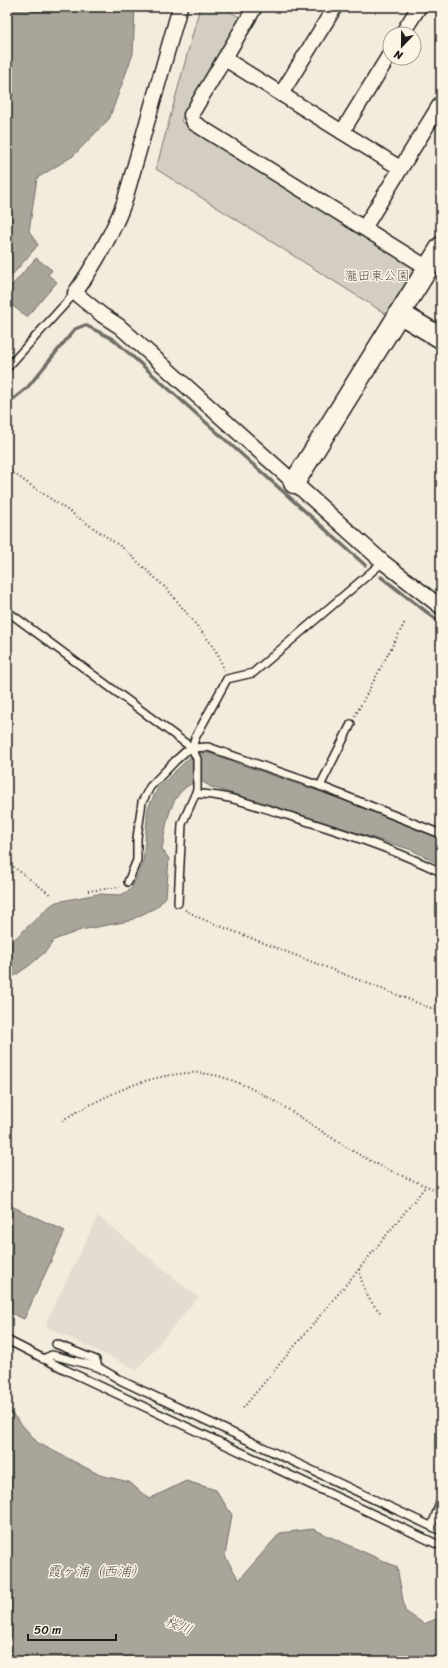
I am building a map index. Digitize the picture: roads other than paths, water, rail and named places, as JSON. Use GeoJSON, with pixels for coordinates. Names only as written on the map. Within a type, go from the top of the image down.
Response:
{"type":"FeatureCollection","features":[{"type":"Feature","properties":{"kind":"street"},"geometry":{"type":"LineString","coordinates":[[180,7],[124,203],[100,255],[75,292],[102,315],[119,326],[383,562],[441,607]]}},
{"type":"Feature","properties":{"kind":"street"},"geometry":{"type":"LineString","coordinates":[[255,7],[191,115],[194,123],[428,268]]}},
{"type":"Feature","properties":{"kind":"street"},"geometry":{"type":"LineString","coordinates":[[281,94],[334,7]]}},
{"type":"Feature","properties":{"kind":"street"},"geometry":{"type":"LineString","coordinates":[[407,26],[419,7]]}},
{"type":"Feature","properties":{"kind":"street"},"geometry":{"type":"LineString","coordinates":[[225,59],[400,168]]}},
{"type":"Feature","properties":{"kind":"street"},"geometry":{"type":"LineString","coordinates":[[342,132],[383,66]]}},
{"type":"Feature","properties":{"kind":"street"},"geometry":{"type":"LineString","coordinates":[[364,228],[441,103]]}},
{"type":"Feature","properties":{"kind":"street"},"geometry":{"type":"LineString","coordinates":[[294,483],[441,247]]}},
{"type":"Feature","properties":{"kind":"street"},"geometry":{"type":"LineString","coordinates":[[399,313],[441,338]]}},
{"type":"Feature","properties":{"kind":"lane"},"geometry":{"type":"LineString","coordinates":[[7,368],[75,292]]}},
{"type":"Feature","properties":{"kind":"lane"},"geometry":{"type":"LineString","coordinates":[[192,748],[195,738],[226,679],[253,673],[383,562]]}},
{"type":"Feature","properties":{"kind":"lane"},"geometry":{"type":"LineString","coordinates":[[7,611],[192,748],[197,759],[197,794],[188,808],[182,824],[178,903]]}},
{"type":"Feature","properties":{"kind":"lane"},"geometry":{"type":"LineString","coordinates":[[320,786],[351,724]]}},
{"type":"Feature","properties":{"kind":"lane"},"geometry":{"type":"LineString","coordinates":[[128,882],[137,860],[137,838],[142,802],[150,788],[175,761],[192,748],[208,747],[320,786],[441,834]]}},
{"type":"Feature","properties":{"kind":"lane"},"geometry":{"type":"LineString","coordinates":[[197,794],[207,794],[235,800],[350,835],[415,859],[441,872]]}},
{"type":"Feature","properties":{"kind":"lane"},"geometry":{"type":"LineString","coordinates":[[7,1340],[43,1359],[441,1546]]}},
{"type":"Feature","properties":{"kind":"lane"},"geometry":{"type":"LineString","coordinates":[[56,1344],[96,1360],[98,1367]]}},
{"type":"Feature","properties":{"kind":"lane"},"geometry":{"type":"LineString","coordinates":[[43,1359],[52,1355],[98,1367],[122,1381],[441,1531]]}},
{"type":"Feature","properties":{"kind":"lane"},"geometry":{"type":"LineString","coordinates":[[432,1526],[441,1499]]}},
{"type":"Feature","properties":{"kind":"water"},"geometry":{"type":"Polygon","coordinates":[[[7,7],[135,7],[133,54],[109,119],[73,156],[37,178],[29,231],[38,245],[7,281],[7,7]]]}},
{"type":"Feature","properties":{"kind":"water"},"geometry":{"type":"Polygon","coordinates":[[[36,258],[52,270],[48,275],[57,282],[27,317],[13,306],[7,306],[7,291],[36,258]]]}},
{"type":"Feature","properties":{"kind":"water"},"geometry":{"type":"Polygon","coordinates":[[[205,752],[344,800],[441,839],[441,865],[412,850],[211,787],[203,782],[191,784],[183,789],[177,796],[169,813],[162,849],[169,859],[166,897],[157,907],[129,921],[81,930],[54,940],[46,951],[30,965],[7,981],[7,946],[50,906],[56,902],[98,894],[121,895],[131,889],[143,864],[148,808],[158,788],[191,756],[205,752]]]}},
{"type":"Feature","properties":{"kind":"water"},"geometry":{"type":"Polygon","coordinates":[[[7,1204],[65,1231],[24,1319],[7,1311],[7,1204]]]}},
{"type":"Feature","properties":{"kind":"water","name":"霞ヶ浦（西浦）"},"geometry":{"type":"Polygon","coordinates":[[[7,1408],[38,1443],[100,1475],[129,1482],[149,1499],[186,1481],[216,1490],[232,1515],[225,1556],[239,1580],[280,1533],[313,1529],[397,1567],[405,1611],[424,1624],[441,1617],[441,1661],[7,1661],[7,1408]]]}},
{"type":"Feature","properties":{"kind":"waterway"},"geometry":{"type":"LineString","coordinates":[[7,404],[27,388],[75,329],[85,325],[113,339],[365,565]]}},
{"type":"Feature","properties":{"kind":"waterway"},"geometry":{"type":"LineString","coordinates":[[381,577],[441,623]]}},
{"type":"Feature","properties":{"kind":"park label","name":"瀧田東公園"},"geometry":{"type":"Point","coordinates":[377,275]}},
{"type":"Feature","properties":{"kind":"water label","name":"桜川"},"geometry":{"type":"Point","coordinates":[179,1625]}}]}
